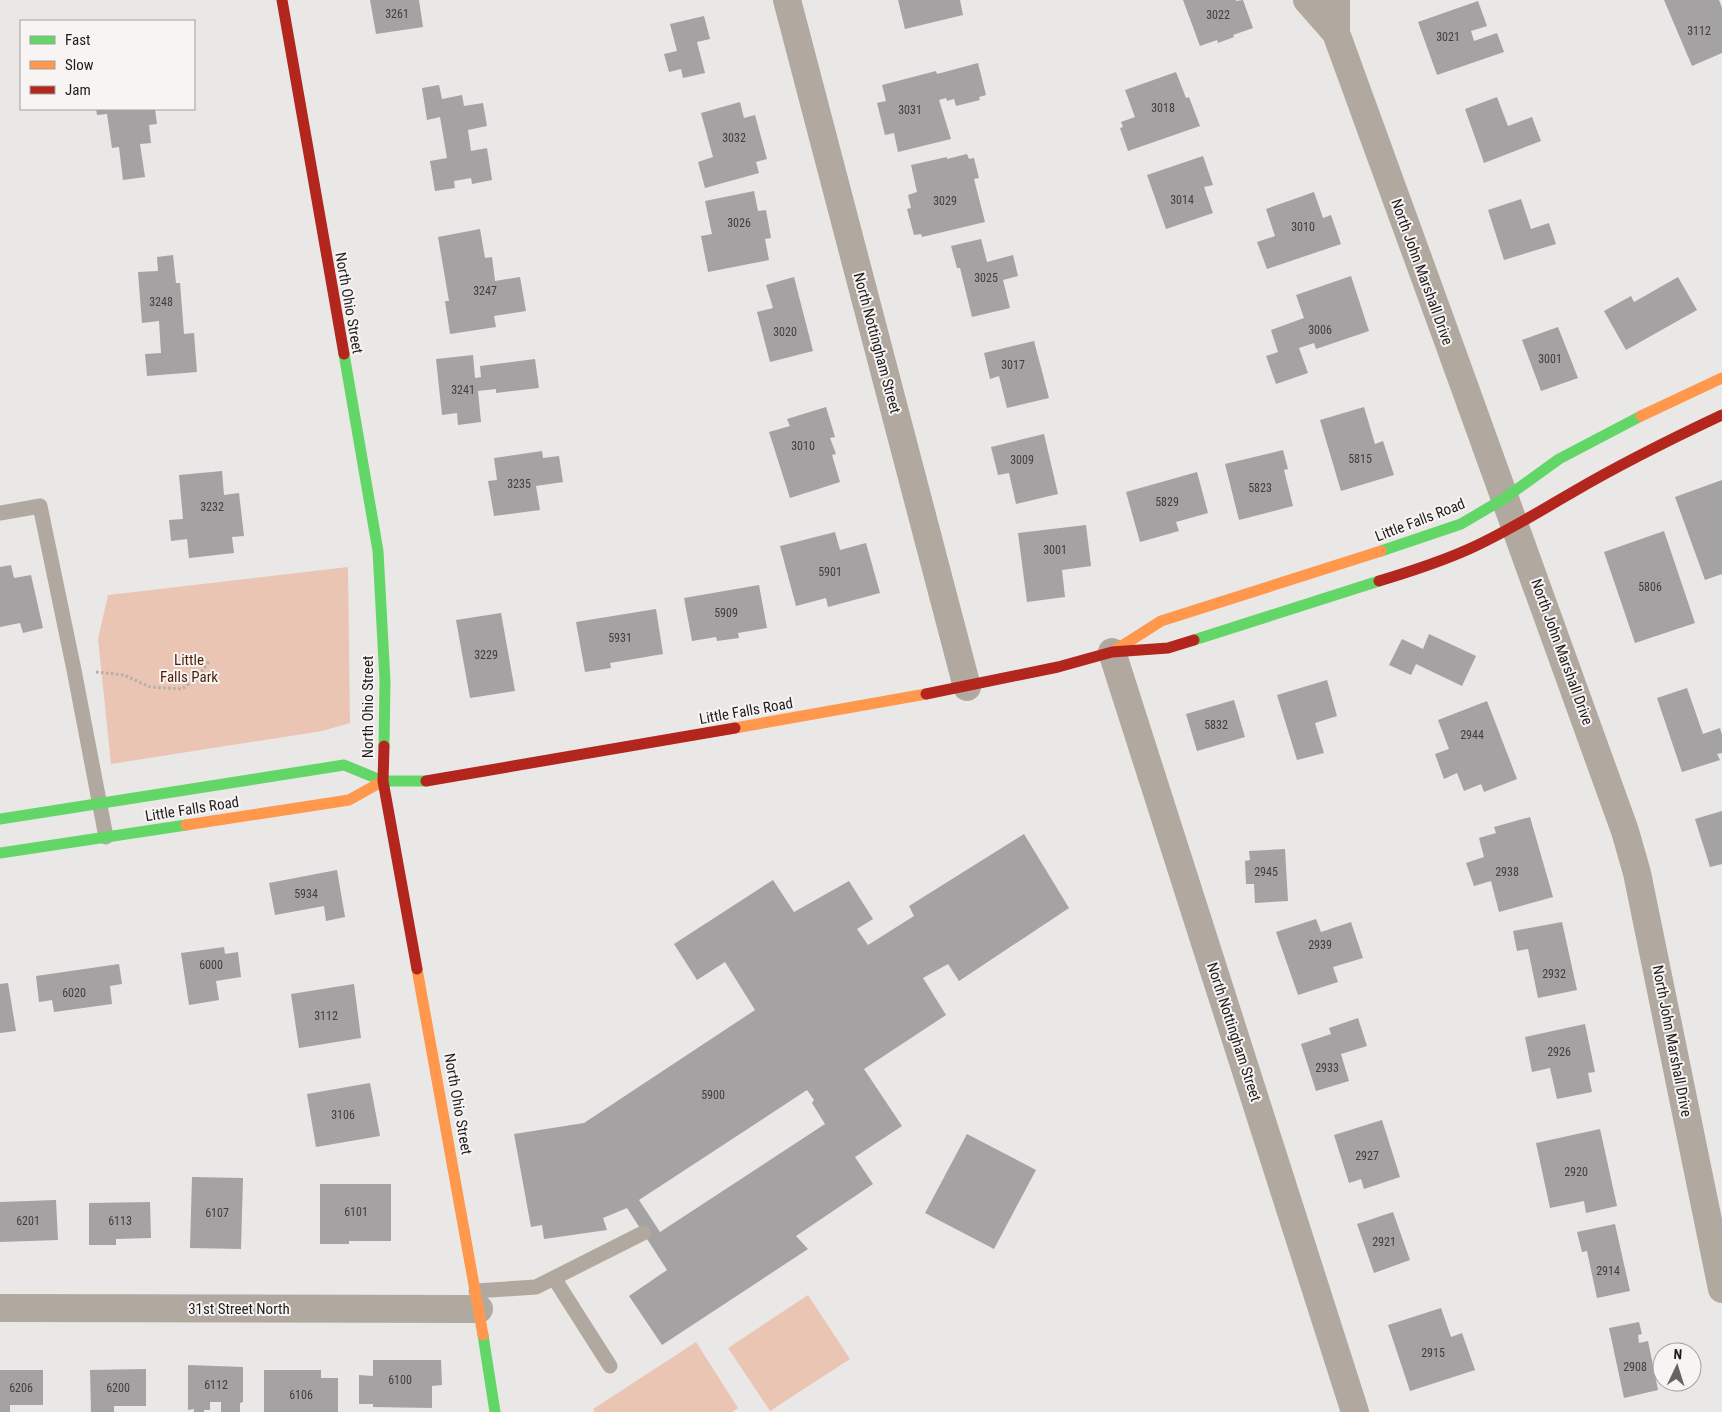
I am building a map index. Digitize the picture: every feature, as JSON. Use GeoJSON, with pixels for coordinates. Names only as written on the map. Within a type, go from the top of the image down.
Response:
{"type":"FeatureCollection","features":[{"type":"Feature","properties":{"kind":"street","name":"North Ohio Street"},"geometry":{"type":"LineString","coordinates":[[282,0],[378,551],[385,681],[383,781],[478,1300],[495,1412]]}},
{"type":"Feature","properties":{"kind":"street","name":"North Nottingham Street"},"geometry":{"type":"LineString","coordinates":[[787,0],[967,687]]}},
{"type":"Feature","properties":{"kind":"street","name":"North John Marshall Drive"},"geometry":{"type":"LineString","coordinates":[[1307,0],[1336,33]]}},
{"type":"Feature","properties":{"kind":"street","name":"North John Marshall Drive"},"geometry":{"type":"LineString","coordinates":[[1336,0],[1336,33],[1550,619],[1638,873],[1722,1289]]}},
{"type":"Feature","properties":{"kind":"street","name":"Little Falls Road"},"geometry":{"type":"LineString","coordinates":[[1112,652],[1161,620],[1426,537],[1461,524],[1505,498],[1559,459],[1653,410],[1722,378]]}},
{"type":"Feature","properties":{"kind":"street","name":"Little Falls Road"},"geometry":{"type":"LineString","coordinates":[[0,819],[344,766],[383,781],[426,781],[967,687],[1058,667],[1112,652],[1168,648],[1430,565],[1469,549],[1515,526],[1663,443],[1722,414]]}},
{"type":"Feature","properties":{"kind":"street","name":"North Nottingham Street"},"geometry":{"type":"LineString","coordinates":[[1112,652],[1355,1412]]}},
{"type":"Feature","properties":{"kind":"street","name":"Little Falls Road"},"geometry":{"type":"LineString","coordinates":[[0,853],[349,800],[383,781]]}},
{"type":"Feature","properties":{"kind":"street","name":"31st Street North"},"geometry":{"type":"LineString","coordinates":[[0,1308],[478,1300]]}},
{"type":"Feature","properties":{"kind":"lane"},"geometry":{"type":"LineString","coordinates":[[0,513],[40,506],[106,837]]}},
{"type":"Feature","properties":{"kind":"lane"},"geometry":{"type":"LineString","coordinates":[[478,1300],[536,1287],[643,1233]]}},
{"type":"Feature","properties":{"kind":"lane"},"geometry":{"type":"LineString","coordinates":[[554,1278],[610,1366]]}},
{"type":"Feature","properties":{"kind":"path"},"geometry":{"type":"LineString","coordinates":[[75,674],[100,672],[124,675],[150,687],[182,689],[197,678],[210,660]]}},
{"type":"Feature","properties":{"kind":"green space","name":"Little Falls Park"},"geometry":{"type":"Polygon","coordinates":[[[348,567],[350,723],[322,731],[111,764],[98,639],[108,595],[348,567]]]}},
{"type":"Feature","properties":{"kind":"green space"},"geometry":{"type":"Polygon","coordinates":[[[808,1295],[850,1359],[770,1411],[728,1348],[808,1295]]]}},
{"type":"Feature","properties":{"kind":"green space"},"geometry":{"type":"Polygon","coordinates":[[[696,1342],[738,1408],[732,1412],[595,1412],[593,1409],[696,1342]]]}},
{"type":"Feature","properties":{"kind":"building"},"geometry":{"type":"Polygon","coordinates":[[[370,0],[419,0],[423,27],[376,34],[370,0]]]}},
{"type":"Feature","properties":{"kind":"building"},"geometry":{"type":"Polygon","coordinates":[[[898,0],[960,0],[963,15],[905,29],[898,0]]]}},
{"type":"Feature","properties":{"kind":"building"},"geometry":{"type":"Polygon","coordinates":[[[1183,0],[1243,0],[1253,28],[1218,43],[1217,40],[1200,46],[1183,0]]]}},
{"type":"Feature","properties":{"kind":"building"},"geometry":{"type":"Polygon","coordinates":[[[1664,0],[1719,0],[1722,8],[1722,53],[1692,66],[1664,0]]]}},
{"type":"Feature","properties":{"kind":"building"},"geometry":{"type":"Polygon","coordinates":[[[1478,1],[1487,26],[1471,31],[1474,41],[1497,33],[1504,52],[1437,75],[1418,22],[1478,1]]]}},
{"type":"Feature","properties":{"kind":"building"},"geometry":{"type":"Polygon","coordinates":[[[704,16],[710,39],[697,42],[705,73],[683,78],[681,69],[669,72],[664,54],[677,51],[670,24],[704,16]]]}},
{"type":"Feature","properties":{"kind":"building"},"geometry":{"type":"Polygon","coordinates":[[[978,63],[986,95],[979,97],[980,100],[956,106],[954,99],[947,101],[946,98],[939,100],[951,139],[898,152],[894,133],[885,135],[877,103],[886,101],[882,85],[936,71],[937,74],[978,63]]]}},
{"type":"Feature","properties":{"kind":"building"},"geometry":{"type":"Polygon","coordinates":[[[1176,72],[1186,98],[1189,97],[1200,126],[1128,151],[1120,128],[1123,127],[1121,122],[1135,117],[1125,90],[1176,72]]]}},
{"type":"Feature","properties":{"kind":"building"},"geometry":{"type":"Polygon","coordinates":[[[439,85],[442,99],[462,95],[464,106],[483,103],[487,126],[468,130],[471,151],[487,148],[492,180],[472,184],[471,178],[454,181],[455,188],[435,191],[430,161],[447,158],[440,117],[427,120],[422,88],[439,85]]]}},
{"type":"Feature","properties":{"kind":"building"},"geometry":{"type":"Polygon","coordinates":[[[1497,97],[1508,126],[1532,117],[1541,141],[1484,163],[1465,109],[1497,97]]]}},
{"type":"Feature","properties":{"kind":"building"},"geometry":{"type":"Polygon","coordinates":[[[740,102],[744,118],[755,115],[767,159],[756,162],[759,173],[705,188],[698,162],[713,157],[701,113],[740,102]]]}},
{"type":"Feature","properties":{"kind":"building"},"geometry":{"type":"Polygon","coordinates":[[[96,110],[155,110],[157,124],[149,125],[151,143],[140,144],[145,177],[123,180],[119,147],[112,148],[107,114],[97,115],[96,110]]]}},
{"type":"Feature","properties":{"kind":"building"},"geometry":{"type":"Polygon","coordinates":[[[967,154],[969,159],[974,158],[979,178],[974,179],[985,222],[922,237],[921,234],[914,235],[907,209],[911,208],[908,195],[917,192],[911,165],[967,154]]]}},
{"type":"Feature","properties":{"kind":"building"},"geometry":{"type":"Polygon","coordinates":[[[1203,156],[1213,185],[1204,187],[1213,213],[1166,229],[1147,175],[1203,156]]]}},
{"type":"Feature","properties":{"kind":"building"},"geometry":{"type":"Polygon","coordinates":[[[754,191],[758,211],[766,210],[771,238],[765,239],[769,260],[708,272],[701,236],[712,234],[705,201],[754,191]]]}},
{"type":"Feature","properties":{"kind":"building"},"geometry":{"type":"Polygon","coordinates":[[[1314,192],[1323,218],[1331,215],[1341,244],[1267,269],[1257,242],[1275,236],[1266,209],[1314,192]]]}},
{"type":"Feature","properties":{"kind":"building"},"geometry":{"type":"Polygon","coordinates":[[[1521,199],[1531,229],[1549,223],[1556,244],[1504,260],[1488,210],[1521,199]]]}},
{"type":"Feature","properties":{"kind":"building"},"geometry":{"type":"Polygon","coordinates":[[[480,229],[485,258],[492,257],[495,281],[520,277],[526,311],[494,316],[496,327],[450,334],[445,301],[449,301],[438,237],[480,229]]]}},
{"type":"Feature","properties":{"kind":"building"},"geometry":{"type":"Polygon","coordinates":[[[981,239],[987,262],[1013,255],[1018,276],[1003,280],[1010,308],[972,317],[960,268],[957,268],[951,246],[981,239]]]}},
{"type":"Feature","properties":{"kind":"building"},"geometry":{"type":"Polygon","coordinates":[[[173,255],[176,283],[180,283],[184,334],[194,333],[197,372],[147,376],[145,354],[161,353],[159,321],[142,323],[138,272],[158,271],[157,257],[173,255]]]}},
{"type":"Feature","properties":{"kind":"building"},"geometry":{"type":"Polygon","coordinates":[[[1351,276],[1369,331],[1316,349],[1314,343],[1299,348],[1308,373],[1276,384],[1266,356],[1278,352],[1271,330],[1304,318],[1296,295],[1351,276]]]}},
{"type":"Feature","properties":{"kind":"building"},"geometry":{"type":"Polygon","coordinates":[[[794,277],[813,351],[770,362],[757,312],[773,308],[766,285],[794,277]]]}},
{"type":"Feature","properties":{"kind":"building"},"geometry":{"type":"Polygon","coordinates":[[[1678,277],[1697,310],[1626,350],[1604,311],[1631,296],[1634,302],[1678,277]]]}},
{"type":"Feature","properties":{"kind":"building"},"geometry":{"type":"Polygon","coordinates":[[[1558,327],[1578,378],[1541,391],[1522,340],[1558,327]]]}},
{"type":"Feature","properties":{"kind":"building"},"geometry":{"type":"Polygon","coordinates":[[[1034,341],[1049,398],[1007,408],[999,376],[990,379],[984,353],[1034,341]]]}},
{"type":"Feature","properties":{"kind":"building"},"geometry":{"type":"Polygon","coordinates":[[[473,355],[475,378],[481,377],[480,366],[535,359],[539,388],[496,393],[496,389],[478,391],[481,422],[458,425],[457,413],[442,415],[436,359],[473,355]]]}},
{"type":"Feature","properties":{"kind":"building"},"geometry":{"type":"Polygon","coordinates":[[[826,407],[835,437],[830,438],[836,454],[832,455],[840,482],[790,498],[769,432],[790,426],[787,419],[826,407]]]}},
{"type":"Feature","properties":{"kind":"building"},"geometry":{"type":"Polygon","coordinates":[[[1364,407],[1375,444],[1383,441],[1394,475],[1341,491],[1320,420],[1364,407]]]}},
{"type":"Feature","properties":{"kind":"building"},"geometry":{"type":"Polygon","coordinates":[[[1044,434],[1058,494],[1016,504],[1009,473],[998,475],[991,447],[1044,434]]]}},
{"type":"Feature","properties":{"kind":"building"},"geometry":{"type":"Polygon","coordinates":[[[1283,450],[1288,469],[1284,470],[1293,506],[1239,520],[1225,464],[1283,450]]]}},
{"type":"Feature","properties":{"kind":"building"},"geometry":{"type":"Polygon","coordinates":[[[542,451],[543,458],[559,456],[563,482],[536,486],[540,510],[494,516],[488,481],[497,480],[494,458],[542,451]]]}},
{"type":"Feature","properties":{"kind":"building"},"geometry":{"type":"Polygon","coordinates":[[[222,471],[224,495],[239,493],[244,536],[232,537],[234,553],[189,558],[187,539],[171,541],[169,520],[183,519],[179,475],[222,471]]]}},
{"type":"Feature","properties":{"kind":"building"},"geometry":{"type":"Polygon","coordinates":[[[1197,472],[1208,513],[1176,522],[1179,531],[1140,542],[1126,492],[1197,472]]]}},
{"type":"Feature","properties":{"kind":"building"},"geometry":{"type":"Polygon","coordinates":[[[1722,480],[1722,574],[1705,580],[1675,497],[1722,480]]]}},
{"type":"Feature","properties":{"kind":"building"},"geometry":{"type":"Polygon","coordinates":[[[1086,525],[1091,566],[1062,570],[1065,597],[1027,602],[1018,533],[1086,525]]]}},
{"type":"Feature","properties":{"kind":"building"},"geometry":{"type":"Polygon","coordinates":[[[1664,531],[1695,623],[1635,643],[1604,552],[1664,531]]]}},
{"type":"Feature","properties":{"kind":"building"},"geometry":{"type":"Polygon","coordinates":[[[835,532],[840,550],[866,543],[880,593],[828,607],[826,598],[796,606],[780,546],[835,532]]]}},
{"type":"Feature","properties":{"kind":"building"},"geometry":{"type":"Polygon","coordinates":[[[11,565],[14,578],[31,575],[43,628],[23,633],[20,623],[0,627],[0,567],[11,565]]]}},
{"type":"Feature","properties":{"kind":"building"},"geometry":{"type":"Polygon","coordinates":[[[759,585],[767,628],[738,633],[739,638],[717,641],[716,637],[692,641],[684,598],[759,585]]]}},
{"type":"Feature","properties":{"kind":"building"},"geometry":{"type":"Polygon","coordinates":[[[656,609],[663,654],[610,663],[611,668],[585,672],[576,622],[656,609]]]}},
{"type":"Feature","properties":{"kind":"building"},"geometry":{"type":"Polygon","coordinates":[[[501,613],[515,691],[470,698],[456,620],[501,613]]]}},
{"type":"Feature","properties":{"kind":"building"},"geometry":{"type":"Polygon","coordinates":[[[1429,634],[1476,656],[1462,686],[1416,664],[1411,675],[1389,665],[1402,639],[1423,649],[1429,634]]]}},
{"type":"Feature","properties":{"kind":"building"},"geometry":{"type":"Polygon","coordinates":[[[1327,680],[1337,716],[1315,723],[1324,753],[1297,760],[1277,695],[1327,680]]]}},
{"type":"Feature","properties":{"kind":"building"},"geometry":{"type":"Polygon","coordinates":[[[1687,688],[1703,734],[1720,728],[1722,753],[1717,754],[1720,760],[1682,772],[1657,698],[1687,688]]]}},
{"type":"Feature","properties":{"kind":"building"},"geometry":{"type":"Polygon","coordinates":[[[1234,700],[1245,737],[1197,751],[1186,714],[1234,700]]]}},
{"type":"Feature","properties":{"kind":"building"},"geometry":{"type":"Polygon","coordinates":[[[1487,701],[1517,779],[1484,792],[1481,784],[1464,791],[1457,773],[1444,779],[1435,754],[1449,749],[1438,720],[1487,701]]]}},
{"type":"Feature","properties":{"kind":"building"},"geometry":{"type":"Polygon","coordinates":[[[1722,811],[1722,864],[1710,867],[1695,819],[1722,811]]]}},
{"type":"Feature","properties":{"kind":"building"},"geometry":{"type":"Polygon","coordinates":[[[1530,817],[1553,897],[1499,912],[1491,881],[1474,886],[1466,863],[1484,857],[1479,838],[1496,833],[1494,827],[1530,817]]]}},
{"type":"Feature","properties":{"kind":"building"},"geometry":{"type":"Polygon","coordinates":[[[1024,834],[1069,908],[959,981],[948,964],[923,978],[946,1015],[864,1069],[902,1126],[855,1157],[873,1184],[796,1236],[808,1249],[662,1345],[629,1296],[667,1270],[627,1208],[603,1218],[607,1230],[544,1239],[542,1225],[531,1227],[514,1134],[584,1123],[755,1010],[725,962],[697,980],[674,944],[773,880],[794,912],[849,881],[873,919],[857,929],[868,945],[914,916],[909,906],[1024,834]],[[807,1090],[639,1200],[660,1232],[825,1124],[812,1103],[814,1100],[807,1090]]]}},
{"type":"Feature","properties":{"kind":"building"},"geometry":{"type":"Polygon","coordinates":[[[1285,849],[1288,901],[1255,903],[1254,884],[1246,884],[1245,861],[1250,860],[1249,851],[1285,849]]]}},
{"type":"Feature","properties":{"kind":"building"},"geometry":{"type":"Polygon","coordinates":[[[337,870],[345,917],[326,921],[324,906],[275,915],[269,883],[337,870]]]}},
{"type":"Feature","properties":{"kind":"building"},"geometry":{"type":"Polygon","coordinates":[[[1316,919],[1321,932],[1351,922],[1363,958],[1333,967],[1338,982],[1298,995],[1276,932],[1316,919]]]}},
{"type":"Feature","properties":{"kind":"building"},"geometry":{"type":"Polygon","coordinates":[[[1562,922],[1577,990],[1538,998],[1528,949],[1517,951],[1513,931],[1562,922]]]}},
{"type":"Feature","properties":{"kind":"building"},"geometry":{"type":"Polygon","coordinates":[[[224,947],[225,954],[238,952],[241,977],[216,981],[219,1000],[189,1005],[181,953],[224,947]]]}},
{"type":"Feature","properties":{"kind":"building"},"geometry":{"type":"Polygon","coordinates":[[[119,964],[122,984],[110,986],[112,1004],[54,1012],[52,1000],[39,1002],[36,976],[119,964]]]}},
{"type":"Feature","properties":{"kind":"building"},"geometry":{"type":"Polygon","coordinates":[[[8,983],[16,1031],[0,1033],[0,984],[8,983]]]}},
{"type":"Feature","properties":{"kind":"building"},"geometry":{"type":"Polygon","coordinates":[[[354,984],[361,1038],[299,1048],[291,994],[354,984]]]}},
{"type":"Feature","properties":{"kind":"building"},"geometry":{"type":"Polygon","coordinates":[[[1358,1018],[1367,1046],[1341,1054],[1349,1081],[1316,1091],[1301,1044],[1331,1034],[1329,1028],[1358,1018]]]}},
{"type":"Feature","properties":{"kind":"building"},"geometry":{"type":"Polygon","coordinates":[[[1585,1024],[1595,1072],[1588,1073],[1592,1092],[1557,1099],[1550,1068],[1532,1072],[1525,1037],[1585,1024]]]}},
{"type":"Feature","properties":{"kind":"building"},"geometry":{"type":"Polygon","coordinates":[[[370,1083],[380,1136],[316,1147],[307,1094],[370,1083]]]}},
{"type":"Feature","properties":{"kind":"building"},"geometry":{"type":"Polygon","coordinates":[[[1382,1120],[1400,1177],[1364,1189],[1361,1179],[1349,1183],[1334,1135],[1382,1120]]]}},
{"type":"Feature","properties":{"kind":"building"},"geometry":{"type":"Polygon","coordinates":[[[1600,1129],[1617,1206],[1586,1213],[1584,1201],[1550,1208],[1536,1143],[1600,1129]]]}},
{"type":"Feature","properties":{"kind":"building"},"geometry":{"type":"Polygon","coordinates":[[[967,1134],[1036,1170],[994,1249],[925,1213],[967,1134]]]}},
{"type":"Feature","properties":{"kind":"building"},"geometry":{"type":"Polygon","coordinates":[[[192,1177],[243,1178],[241,1249],[190,1248],[192,1177]]]}},
{"type":"Feature","properties":{"kind":"building"},"geometry":{"type":"Polygon","coordinates":[[[320,1184],[391,1184],[391,1241],[349,1241],[349,1244],[320,1244],[320,1184]]]}},
{"type":"Feature","properties":{"kind":"building"},"geometry":{"type":"Polygon","coordinates":[[[56,1200],[58,1240],[0,1242],[0,1202],[56,1200]]]}},
{"type":"Feature","properties":{"kind":"building"},"geometry":{"type":"Polygon","coordinates":[[[150,1202],[151,1238],[116,1239],[116,1245],[89,1245],[89,1203],[150,1202]]]}},
{"type":"Feature","properties":{"kind":"building"},"geometry":{"type":"Polygon","coordinates":[[[1393,1212],[1410,1260],[1374,1273],[1357,1224],[1393,1212]]]}},
{"type":"Feature","properties":{"kind":"building"},"geometry":{"type":"Polygon","coordinates":[[[1615,1224],[1630,1291],[1597,1298],[1587,1251],[1582,1252],[1577,1232],[1615,1224]]]}},
{"type":"Feature","properties":{"kind":"building"},"geometry":{"type":"Polygon","coordinates":[[[1441,1308],[1451,1337],[1462,1333],[1475,1370],[1410,1391],[1388,1325],[1441,1308]]]}},
{"type":"Feature","properties":{"kind":"building"},"geometry":{"type":"Polygon","coordinates":[[[1639,1322],[1642,1334],[1638,1335],[1639,1343],[1648,1341],[1652,1361],[1652,1391],[1624,1398],[1609,1328],[1639,1322]]]}},
{"type":"Feature","properties":{"kind":"building"},"geometry":{"type":"Polygon","coordinates":[[[373,1360],[441,1360],[442,1385],[432,1386],[432,1408],[373,1407],[373,1404],[359,1404],[359,1375],[373,1376],[373,1360]]]}},
{"type":"Feature","properties":{"kind":"building"},"geometry":{"type":"Polygon","coordinates":[[[188,1365],[243,1367],[243,1402],[240,1403],[240,1412],[221,1412],[221,1402],[210,1402],[210,1410],[204,1410],[204,1412],[194,1412],[194,1409],[188,1410],[188,1365]]]}},
{"type":"Feature","properties":{"kind":"building"},"geometry":{"type":"Polygon","coordinates":[[[146,1369],[146,1406],[114,1406],[114,1412],[91,1412],[90,1370],[146,1369]]]}},
{"type":"Feature","properties":{"kind":"building"},"geometry":{"type":"Polygon","coordinates":[[[0,1370],[43,1370],[43,1405],[10,1405],[10,1412],[0,1412],[0,1370]]]}},
{"type":"Feature","properties":{"kind":"building"},"geometry":{"type":"Polygon","coordinates":[[[264,1370],[321,1370],[321,1378],[338,1378],[338,1412],[264,1412],[264,1370]]]}},
{"type":"Feature","properties":{"kind":"traffic: fast"},"geometry":{"type":"LineString","coordinates":[[344,354],[378,551],[385,681],[384,746]]}},
{"type":"Feature","properties":{"kind":"traffic: fast"},"geometry":{"type":"LineString","coordinates":[[1381,551],[1461,524],[1505,498],[1559,459],[1641,416]]}},
{"type":"Feature","properties":{"kind":"traffic: fast"},"geometry":{"type":"LineString","coordinates":[[1194,640],[1379,581]]}},
{"type":"Feature","properties":{"kind":"traffic: fast"},"geometry":{"type":"LineString","coordinates":[[0,819],[344,765],[383,781],[426,781]]}},
{"type":"Feature","properties":{"kind":"traffic: fast"},"geometry":{"type":"LineString","coordinates":[[0,853],[186,825]]}},
{"type":"Feature","properties":{"kind":"traffic: fast"},"geometry":{"type":"LineString","coordinates":[[483,1335],[495,1412]]}},
{"type":"Feature","properties":{"kind":"traffic: slow"},"geometry":{"type":"LineString","coordinates":[[1641,416],[1722,378]]}},
{"type":"Feature","properties":{"kind":"traffic: slow"},"geometry":{"type":"LineString","coordinates":[[1114,651],[1161,621],[1381,551]]}},
{"type":"Feature","properties":{"kind":"traffic: slow"},"geometry":{"type":"LineString","coordinates":[[735,728],[926,694]]}},
{"type":"Feature","properties":{"kind":"traffic: slow"},"geometry":{"type":"LineString","coordinates":[[186,825],[349,800],[383,781]]}},
{"type":"Feature","properties":{"kind":"traffic: slow"},"geometry":{"type":"LineString","coordinates":[[417,969],[483,1335]]}},
{"type":"Feature","properties":{"kind":"traffic: jam"},"geometry":{"type":"LineString","coordinates":[[282,0],[344,354]]}},
{"type":"Feature","properties":{"kind":"traffic: jam"},"geometry":{"type":"LineString","coordinates":[[1379,581],[1458,554],[1482,543],[1628,462],[1722,415]]}},
{"type":"Feature","properties":{"kind":"traffic: jam"},"geometry":{"type":"LineString","coordinates":[[926,694],[1058,667],[1112,652],[1168,648],[1194,640]]}},
{"type":"Feature","properties":{"kind":"traffic: jam"},"geometry":{"type":"LineString","coordinates":[[426,781],[735,728]]}},
{"type":"Feature","properties":{"kind":"traffic: jam"},"geometry":{"type":"LineString","coordinates":[[384,746],[383,781],[417,969]]}}]}
